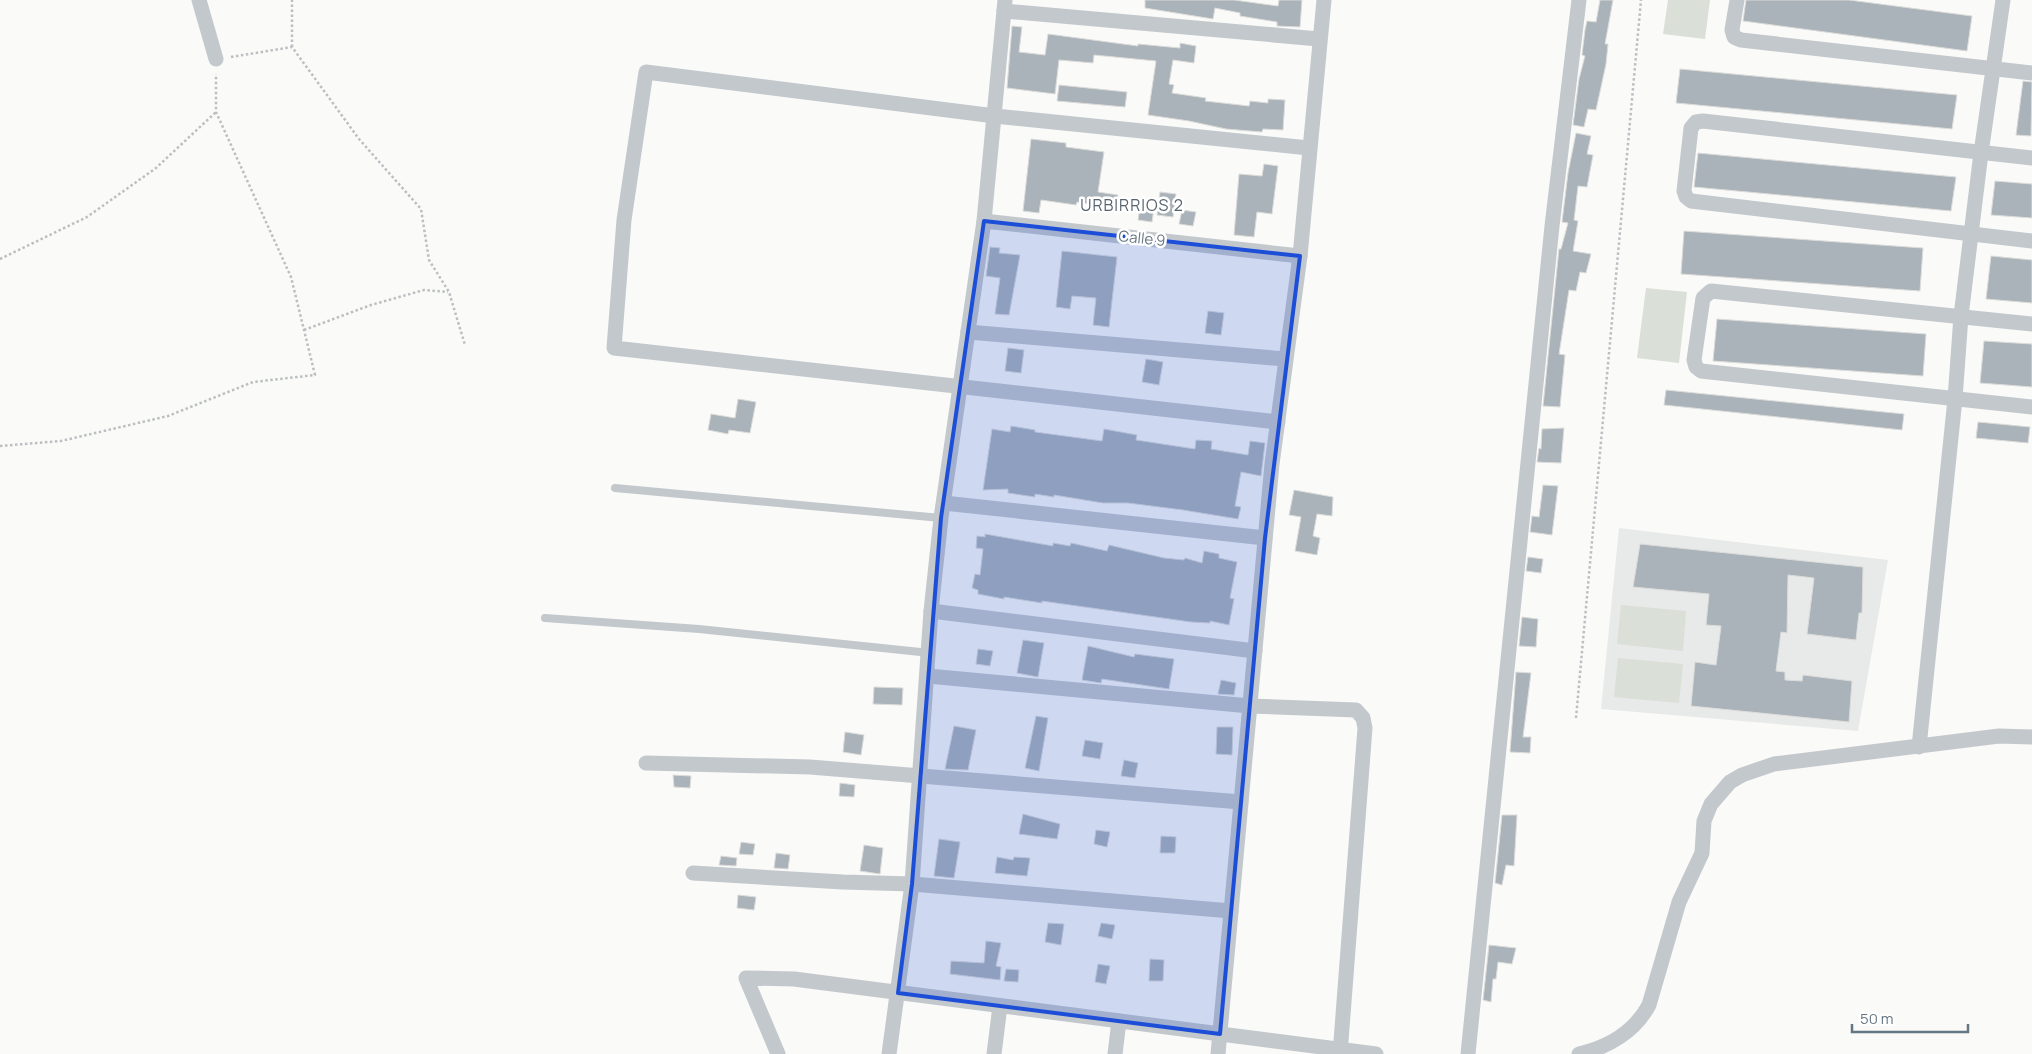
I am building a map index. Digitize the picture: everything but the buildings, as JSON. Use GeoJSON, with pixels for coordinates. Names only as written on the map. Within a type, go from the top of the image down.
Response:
{"type":"FeatureCollection","features":[{"type":"Feature","properties":{"kind":"street"},"geometry":{"type":"LineString","coordinates":[[199,0],[216,60]]}},
{"type":"Feature","properties":{"kind":"street"},"geometry":{"type":"LineString","coordinates":[[1218,1054],[1265,538],[1285,358],[1300,256],[1324,0]]}},
{"type":"Feature","properties":{"kind":"street"},"geometry":{"type":"LineString","coordinates":[[1468,1054],[1552,226],[1579,0]]}},
{"type":"Feature","properties":{"kind":"street"},"geometry":{"type":"LineString","coordinates":[[1737,0],[1732,30],[1737,39],[2032,73]]}},
{"type":"Feature","properties":{"kind":"street"},"geometry":{"type":"LineString","coordinates":[[1920,747],[1955,400],[1960,316],[1992,69],[2003,0]]}},
{"type":"Feature","properties":{"kind":"street"},"geometry":{"type":"LineString","coordinates":[[889,1054],[912,884],[930,653],[931,611],[942,510],[984,221],[1005,5],[1319,40]]}},
{"type":"Feature","properties":{"kind":"street"},"geometry":{"type":"LineString","coordinates":[[1278,422],[614,348],[624,220],[646,72],[995,116],[1310,148]]}},
{"type":"Feature","properties":{"kind":"street"},"geometry":{"type":"LineString","coordinates":[[2032,158],[1703,120],[1696,122],[1692,128],[1684,191],[1686,197],[1691,201],[2032,241]]}},
{"type":"Feature","properties":{"kind":"street","name":"Calle 9"},"geometry":{"type":"LineString","coordinates":[[984,221],[1300,256]]}},
{"type":"Feature","properties":{"kind":"street"},"geometry":{"type":"LineString","coordinates":[[2032,324],[1711,291],[1703,298],[1694,360],[1696,367],[1701,371],[2032,407]]}},
{"type":"Feature","properties":{"kind":"street"},"geometry":{"type":"LineString","coordinates":[[968,332],[1285,358]]}},
{"type":"Feature","properties":{"kind":"street"},"geometry":{"type":"LineString","coordinates":[[942,510],[1265,538]]}},
{"type":"Feature","properties":{"kind":"street"},"geometry":{"type":"LineString","coordinates":[[931,611],[1255,651]]}},
{"type":"Feature","properties":{"kind":"street"},"geometry":{"type":"LineString","coordinates":[[928,676],[1250,706],[1356,710],[1365,723],[1341,1052]]}},
{"type":"Feature","properties":{"kind":"street"},"geometry":{"type":"LineString","coordinates":[[1579,1054],[1625,1035],[1641,1020],[1649,1005],[1679,902],[1702,853],[1704,820],[1710,804],[1720,792],[1742,775],[1774,764],[1999,736],[2032,737]]}},
{"type":"Feature","properties":{"kind":"street"},"geometry":{"type":"LineString","coordinates":[[646,763],[810,767],[1241,802]]}},
{"type":"Feature","properties":{"kind":"street"},"geometry":{"type":"LineString","coordinates":[[693,873],[834,882],[912,884],[1231,911]]}},
{"type":"Feature","properties":{"kind":"street"},"geometry":{"type":"LineString","coordinates":[[778,1054],[746,978],[794,979],[1220,1034],[1341,1052],[1376,1054]]}},
{"type":"Feature","properties":{"kind":"street"},"geometry":{"type":"LineString","coordinates":[[994,1054],[1000,1006]]}},
{"type":"Feature","properties":{"kind":"street"},"geometry":{"type":"LineString","coordinates":[[1114,1054],[1119,1021]]}},
{"type":"Feature","properties":{"kind":"lane"},"geometry":{"type":"LineString","coordinates":[[615,488],[942,510]]}},
{"type":"Feature","properties":{"kind":"lane"},"geometry":{"type":"LineString","coordinates":[[545,618],[699,629],[930,653]]}},
{"type":"Feature","properties":{"kind":"path"},"geometry":{"type":"LineString","coordinates":[[292,0],[292,48],[359,139],[421,209],[429,260],[449,292],[465,345]]}},
{"type":"Feature","properties":{"kind":"path"},"geometry":{"type":"LineString","coordinates":[[1576,718],[1642,0]]}},
{"type":"Feature","properties":{"kind":"path"},"geometry":{"type":"LineString","coordinates":[[0,446],[61,442],[168,416],[253,382],[315,375],[291,277],[216,112],[216,60],[292,48]]}},
{"type":"Feature","properties":{"kind":"path"},"geometry":{"type":"LineString","coordinates":[[0,259],[87,217],[156,168],[216,112]]}},
{"type":"Feature","properties":{"kind":"path"},"geometry":{"type":"LineString","coordinates":[[304,330],[371,304],[424,290],[449,292]]}},
{"type":"Feature","properties":{"kind":"highlighted area"},"geometry":{"type":"Polygon","coordinates":[[[984,221],[1300,256],[1265,538],[1220,1034],[898,993],[912,884],[941,518],[984,221]]]}},
{"type":"Feature","properties":{"kind":"shaded area"},"geometry":{"type":"Polygon","coordinates":[[[1668,0],[1710,0],[1705,39],[1663,34],[1668,0]]]}},
{"type":"Feature","properties":{"kind":"shaded area"},"geometry":{"type":"Polygon","coordinates":[[[1646,288],[1687,292],[1679,363],[1637,358],[1646,288]]]}},
{"type":"Feature","properties":{"kind":"shaded area"},"geometry":{"type":"Polygon","coordinates":[[[1619,528],[1888,560],[1858,731],[1601,709],[1619,528]]]}},
{"type":"Feature","properties":{"kind":"shaded area"},"geometry":{"type":"Polygon","coordinates":[[[1621,605],[1686,611],[1683,651],[1617,644],[1621,605]]]}},
{"type":"Feature","properties":{"kind":"shaded area"},"geometry":{"type":"Polygon","coordinates":[[[1618,658],[1683,664],[1679,703],[1614,697],[1618,658]]]}},
{"type":"Feature","properties":{"kind":"district","name":"URBIRRIOS 2"},"geometry":{"type":"Point","coordinates":[1132,205]}}]}
